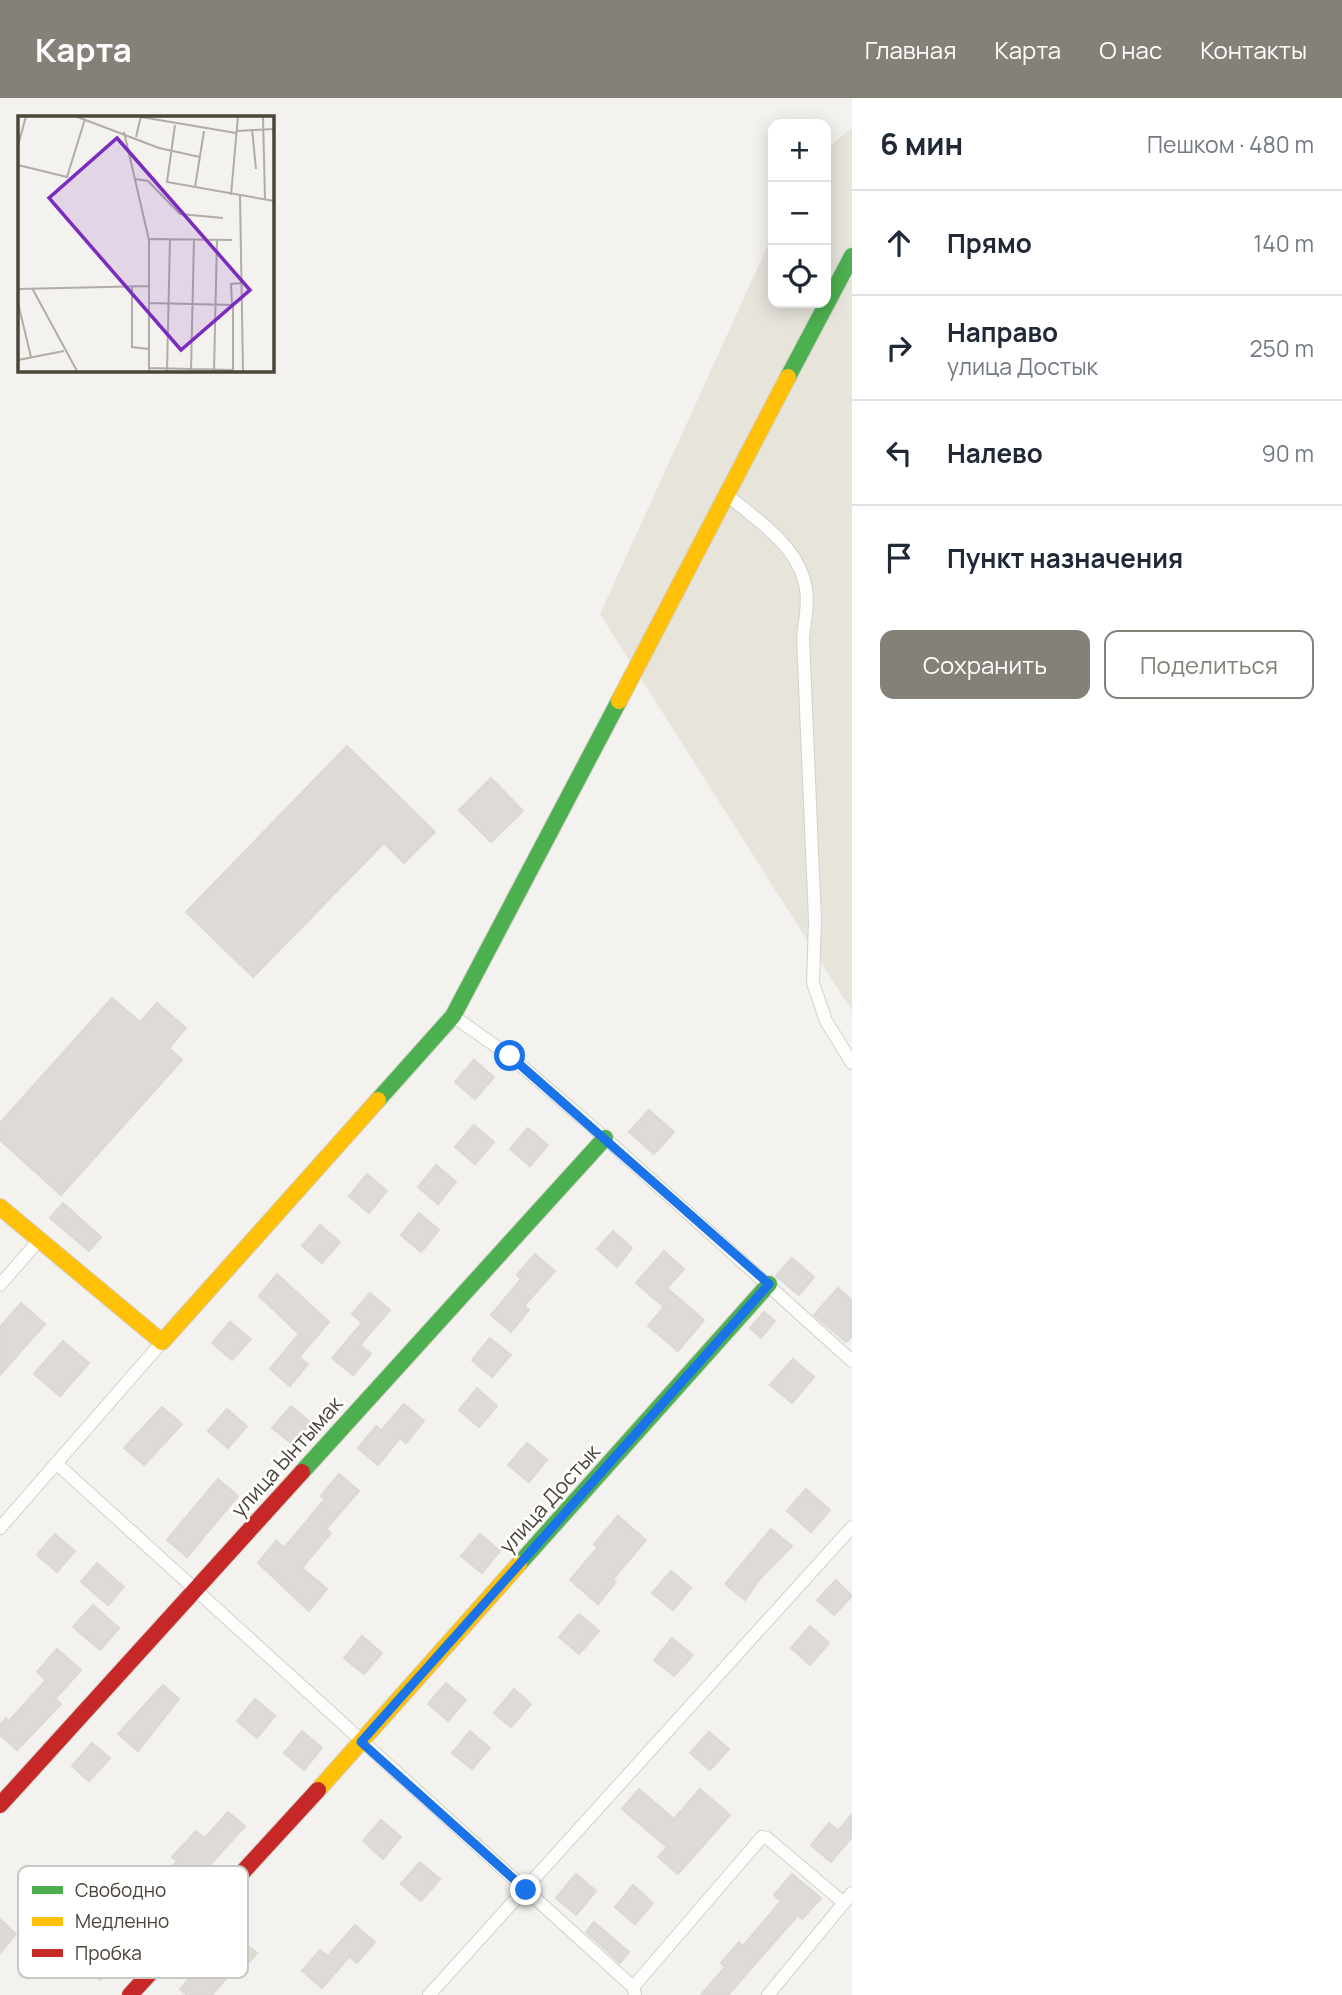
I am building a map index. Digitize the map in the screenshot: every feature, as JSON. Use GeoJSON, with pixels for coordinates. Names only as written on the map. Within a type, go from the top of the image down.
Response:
{"type":"FeatureCollection","features":[{"type":"Feature","properties":{"kind":"street"},"geometry":{"type":"LineString","coordinates":[[0,1528],[453,1016],[852,256]]}},
{"type":"Feature","properties":{"kind":"street"},"geometry":{"type":"LineString","coordinates":[[727,495],[775,535],[800,569],[805,582],[807,592],[803,639],[815,920],[813,983],[826,1021],[852,1063]]}},
{"type":"Feature","properties":{"kind":"street"},"geometry":{"type":"LineString","coordinates":[[453,1016],[510,1056],[606,1138],[852,1361]]}},
{"type":"Feature","properties":{"kind":"street","name":"улица Ынтымак"},"geometry":{"type":"LineString","coordinates":[[0,1805],[606,1138]]}},
{"type":"Feature","properties":{"kind":"street"},"geometry":{"type":"LineString","coordinates":[[0,1207],[162,1342]]}},
{"type":"Feature","properties":{"kind":"street"},"geometry":{"type":"LineString","coordinates":[[0,1285],[39,1240]]}},
{"type":"Feature","properties":{"kind":"street","name":"улица Достык"},"geometry":{"type":"LineString","coordinates":[[248,1866],[769,1284]]}},
{"type":"Feature","properties":{"kind":"street"},"geometry":{"type":"LineString","coordinates":[[56,1463],[197,1588],[634,1991],[762,1838],[767,1838],[848,1898],[768,1995]]}},
{"type":"Feature","properties":{"kind":"street"},"geometry":{"type":"LineString","coordinates":[[429,1995],[852,1527]]}},
{"type":"Feature","properties":{"kind":"street","name":"улица Достык"},"geometry":{"type":"LineString","coordinates":[[130,1995],[146,1978]]}},
{"type":"Feature","properties":{"kind":"shaded area"},"geometry":{"type":"Polygon","coordinates":[[[852,127],[852,1011],[600,614],[768,245],[768,308],[831,308],[831,146],[852,127]]]}},
{"type":"Feature","properties":{"kind":"building"},"geometry":{"type":"Polygon","coordinates":[[[347,746],[435,832],[404,863],[384,843],[253,977],[186,912],[347,746]]]}},
{"type":"Feature","properties":{"kind":"building"},"geometry":{"type":"Polygon","coordinates":[[[491,778],[523,811],[491,842],[459,810],[491,778]]]}},
{"type":"Feature","properties":{"kind":"building"},"geometry":{"type":"Polygon","coordinates":[[[112,998],[140,1022],[157,1003],[186,1028],[169,1048],[182,1060],[61,1195],[0,1140],[0,1123],[112,998]]]}},
{"type":"Feature","properties":{"kind":"building"},"geometry":{"type":"Polygon","coordinates":[[[474,1060],[494,1077],[475,1099],[455,1082],[474,1060]]]}},
{"type":"Feature","properties":{"kind":"building"},"geometry":{"type":"Polygon","coordinates":[[[649,1110],[674,1132],[654,1154],[629,1132],[649,1110]]]}},
{"type":"Feature","properties":{"kind":"building"},"geometry":{"type":"Polygon","coordinates":[[[474,1125],[494,1142],[475,1164],[455,1147],[474,1125]]]}},
{"type":"Feature","properties":{"kind":"building"},"geometry":{"type":"Polygon","coordinates":[[[528,1128],[548,1145],[530,1166],[510,1149],[528,1128]]]}},
{"type":"Feature","properties":{"kind":"building"},"geometry":{"type":"Polygon","coordinates":[[[436,1165],[456,1182],[438,1204],[418,1187],[436,1165]]]}},
{"type":"Feature","properties":{"kind":"building"},"geometry":{"type":"Polygon","coordinates":[[[367,1174],[387,1191],[369,1213],[349,1196],[367,1174]]]}},
{"type":"Feature","properties":{"kind":"building"},"geometry":{"type":"Polygon","coordinates":[[[63,1203],[101,1237],[89,1251],[50,1218],[63,1203]]]}},
{"type":"Feature","properties":{"kind":"building"},"geometry":{"type":"Polygon","coordinates":[[[419,1213],[439,1230],[421,1252],[401,1235],[419,1213]]]}},
{"type":"Feature","properties":{"kind":"building"},"geometry":{"type":"Polygon","coordinates":[[[320,1225],[340,1242],[322,1263],[302,1246],[320,1225]]]}},
{"type":"Feature","properties":{"kind":"building"},"geometry":{"type":"Polygon","coordinates":[[[613,1231],[632,1248],[617,1267],[597,1249],[613,1231]]]}},
{"type":"Feature","properties":{"kind":"building"},"geometry":{"type":"Polygon","coordinates":[[[664,1251],[684,1269],[667,1288],[704,1320],[678,1351],[648,1326],[664,1307],[636,1283],[664,1251]]]}},
{"type":"Feature","properties":{"kind":"building"},"geometry":{"type":"Polygon","coordinates":[[[535,1254],[555,1271],[524,1306],[529,1310],[511,1332],[491,1315],[521,1279],[517,1275],[535,1254]]]}},
{"type":"Feature","properties":{"kind":"building"},"geometry":{"type":"Polygon","coordinates":[[[792,1258],[814,1277],[799,1295],[776,1276],[792,1258]]]}},
{"type":"Feature","properties":{"kind":"building"},"geometry":{"type":"Polygon","coordinates":[[[277,1274],[329,1322],[299,1357],[308,1364],[290,1386],[270,1369],[299,1334],[259,1296],[277,1274]]]}},
{"type":"Feature","properties":{"kind":"building"},"geometry":{"type":"Polygon","coordinates":[[[838,1288],[852,1300],[852,1336],[846,1342],[814,1315],[838,1288]]]}},
{"type":"Feature","properties":{"kind":"building"},"geometry":{"type":"Polygon","coordinates":[[[370,1293],[390,1310],[360,1345],[371,1354],[353,1375],[332,1358],[362,1323],[352,1314],[370,1293]]]}},
{"type":"Feature","properties":{"kind":"building"},"geometry":{"type":"Polygon","coordinates":[[[21,1303],[45,1324],[0,1375],[0,1327],[21,1303]]]}},
{"type":"Feature","properties":{"kind":"building"},"geometry":{"type":"Polygon","coordinates":[[[764,1312],[775,1321],[761,1338],[750,1328],[764,1312]]]}},
{"type":"Feature","properties":{"kind":"building"},"geometry":{"type":"Polygon","coordinates":[[[230,1322],[251,1339],[232,1360],[212,1343],[230,1322]]]}},
{"type":"Feature","properties":{"kind":"building"},"geometry":{"type":"Polygon","coordinates":[[[490,1338],[511,1355],[492,1377],[472,1360],[490,1338]]]}},
{"type":"Feature","properties":{"kind":"building"},"geometry":{"type":"Polygon","coordinates":[[[63,1341],[89,1363],[60,1396],[34,1374],[63,1341]]]}},
{"type":"Feature","properties":{"kind":"building"},"geometry":{"type":"Polygon","coordinates":[[[793,1359],[814,1377],[792,1403],[770,1385],[793,1359]]]}},
{"type":"Feature","properties":{"kind":"building"},"geometry":{"type":"Polygon","coordinates":[[[477,1388],[497,1406],[479,1427],[459,1410],[477,1388]]]}},
{"type":"Feature","properties":{"kind":"building"},"geometry":{"type":"Polygon","coordinates":[[[404,1404],[424,1421],[406,1443],[400,1438],[378,1465],[358,1448],[376,1426],[381,1431],[404,1404]]]}},
{"type":"Feature","properties":{"kind":"building"},"geometry":{"type":"Polygon","coordinates":[[[291,1406],[311,1423],[292,1444],[272,1428],[291,1406]]]}},
{"type":"Feature","properties":{"kind":"building"},"geometry":{"type":"Polygon","coordinates":[[[162,1407],[182,1424],[144,1465],[124,1448],[162,1407]]]}},
{"type":"Feature","properties":{"kind":"building"},"geometry":{"type":"Polygon","coordinates":[[[227,1409],[247,1426],[228,1448],[208,1431],[227,1409]]]}},
{"type":"Feature","properties":{"kind":"building"},"geometry":{"type":"Polygon","coordinates":[[[527,1443],[547,1460],[529,1482],[508,1465],[527,1443]]]}},
{"type":"Feature","properties":{"kind":"building"},"geometry":{"type":"Polygon","coordinates":[[[339,1474],[359,1491],[326,1529],[331,1533],[302,1568],[327,1589],[309,1611],[258,1563],[276,1541],[284,1548],[325,1499],[321,1496],[339,1474]]]}},
{"type":"Feature","properties":{"kind":"building"},"geometry":{"type":"Polygon","coordinates":[[[218,1479],[238,1496],[187,1557],[167,1540],[218,1479]]]}},
{"type":"Feature","properties":{"kind":"building"},"geometry":{"type":"Polygon","coordinates":[[[806,1489],[830,1510],[811,1532],[787,1511],[806,1489]]]}},
{"type":"Feature","properties":{"kind":"building"},"geometry":{"type":"Polygon","coordinates":[[[618,1516],[646,1540],[613,1579],[616,1582],[598,1604],[570,1580],[598,1547],[594,1544],[618,1516]]]}},
{"type":"Feature","properties":{"kind":"building"},"geometry":{"type":"Polygon","coordinates":[[[771,1529],[792,1546],[759,1580],[745,1600],[725,1584],[771,1529]]]}},
{"type":"Feature","properties":{"kind":"building"},"geometry":{"type":"Polygon","coordinates":[[[55,1534],[75,1551],[57,1572],[37,1555],[55,1534]]]}},
{"type":"Feature","properties":{"kind":"building"},"geometry":{"type":"Polygon","coordinates":[[[480,1534],[500,1551],[482,1573],[461,1556],[480,1534]]]}},
{"type":"Feature","properties":{"kind":"building"},"geometry":{"type":"Polygon","coordinates":[[[97,1563],[124,1587],[108,1605],[81,1582],[97,1563]]]}},
{"type":"Feature","properties":{"kind":"building"},"geometry":{"type":"Polygon","coordinates":[[[671,1571],[691,1588],[673,1610],[652,1593],[671,1571]]]}},
{"type":"Feature","properties":{"kind":"building"},"geometry":{"type":"Polygon","coordinates":[[[836,1580],[852,1596],[834,1615],[817,1600],[836,1580]]]}},
{"type":"Feature","properties":{"kind":"building"},"geometry":{"type":"Polygon","coordinates":[[[93,1605],[119,1628],[100,1650],[73,1627],[93,1605]]]}},
{"type":"Feature","properties":{"kind":"building"},"geometry":{"type":"Polygon","coordinates":[[[579,1614],[599,1631],[579,1654],[559,1637],[579,1614]]]}},
{"type":"Feature","properties":{"kind":"building"},"geometry":{"type":"Polygon","coordinates":[[[810,1626],[829,1643],[810,1665],[791,1648],[810,1626]]]}},
{"type":"Feature","properties":{"kind":"building"},"geometry":{"type":"Polygon","coordinates":[[[362,1636],[382,1653],[364,1674],[344,1658],[362,1636]]]}},
{"type":"Feature","properties":{"kind":"building"},"geometry":{"type":"Polygon","coordinates":[[[672,1638],[693,1655],[674,1676],[654,1660],[672,1638]]]}},
{"type":"Feature","properties":{"kind":"building"},"geometry":{"type":"Polygon","coordinates":[[[57,1649],[81,1670],[55,1699],[61,1704],[17,1750],[0,1735],[0,1725],[6,1718],[9,1721],[46,1680],[37,1672],[57,1649]]]}},
{"type":"Feature","properties":{"kind":"building"},"geometry":{"type":"Polygon","coordinates":[[[446,1683],[466,1700],[448,1721],[428,1704],[446,1683]]]}},
{"type":"Feature","properties":{"kind":"building"},"geometry":{"type":"Polygon","coordinates":[[[163,1685],[179,1699],[138,1751],[118,1734],[163,1685]]]}},
{"type":"Feature","properties":{"kind":"building"},"geometry":{"type":"Polygon","coordinates":[[[514,1689],[531,1704],[511,1727],[494,1713],[514,1689]]]}},
{"type":"Feature","properties":{"kind":"building"},"geometry":{"type":"Polygon","coordinates":[[[255,1699],[275,1716],[257,1738],[237,1721],[255,1699]]]}},
{"type":"Feature","properties":{"kind":"building"},"geometry":{"type":"Polygon","coordinates":[[[302,1731],[322,1748],[304,1770],[284,1753],[302,1731]]]}},
{"type":"Feature","properties":{"kind":"building"},"geometry":{"type":"Polygon","coordinates":[[[470,1731],[490,1748],[472,1769],[452,1753],[470,1731]]]}},
{"type":"Feature","properties":{"kind":"building"},"geometry":{"type":"Polygon","coordinates":[[[709,1732],[729,1749],[710,1770],[690,1753],[709,1732]]]}},
{"type":"Feature","properties":{"kind":"building"},"geometry":{"type":"Polygon","coordinates":[[[92,1743],[110,1758],[89,1781],[72,1766],[92,1743]]]}},
{"type":"Feature","properties":{"kind":"building"},"geometry":{"type":"Polygon","coordinates":[[[639,1789],[674,1819],[700,1789],[730,1815],[678,1874],[658,1857],[667,1847],[622,1809],[639,1789]]]}},
{"type":"Feature","properties":{"kind":"building"},"geometry":{"type":"Polygon","coordinates":[[[228,1812],[245,1826],[209,1866],[172,1866],[177,1861],[172,1857],[196,1831],[205,1838],[228,1812]]]}},
{"type":"Feature","properties":{"kind":"building"},"geometry":{"type":"Polygon","coordinates":[[[852,1814],[852,1837],[831,1862],[811,1845],[829,1823],[838,1831],[852,1814]]]}},
{"type":"Feature","properties":{"kind":"building"},"geometry":{"type":"Polygon","coordinates":[[[381,1820],[401,1837],[383,1859],[363,1841],[381,1820]]]}},
{"type":"Feature","properties":{"kind":"building"},"geometry":{"type":"Polygon","coordinates":[[[420,1862],[440,1879],[421,1901],[401,1884],[420,1862]]]}},
{"type":"Feature","properties":{"kind":"building"},"geometry":{"type":"Polygon","coordinates":[[[576,1874],[596,1891],[576,1915],[556,1898],[576,1874]]]}},
{"type":"Feature","properties":{"kind":"building"},"geometry":{"type":"Polygon","coordinates":[[[792,1874],[821,1898],[802,1919],[798,1915],[728,1995],[701,1995],[725,1967],[721,1963],[739,1942],[743,1946],[781,1901],[774,1895],[792,1874]]]}},
{"type":"Feature","properties":{"kind":"building"},"geometry":{"type":"Polygon","coordinates":[[[633,1885],[653,1903],[635,1924],[615,1907],[633,1885]]]}},
{"type":"Feature","properties":{"kind":"building"},"geometry":{"type":"Polygon","coordinates":[[[0,1919],[16,1934],[0,1953],[0,1919]]]}},
{"type":"Feature","properties":{"kind":"building"},"geometry":{"type":"Polygon","coordinates":[[[594,1922],[629,1952],[620,1963],[586,1932],[594,1922]]]}},
{"type":"Feature","properties":{"kind":"building"},"geometry":{"type":"Polygon","coordinates":[[[355,1925],[375,1942],[357,1963],[349,1957],[322,1988],[302,1971],[320,1950],[328,1956],[355,1925]]]}},
{"type":"Feature","properties":{"kind":"building"},"geometry":{"type":"Polygon","coordinates":[[[248,1946],[257,1953],[248,1963],[248,1946]]]}},
{"type":"Feature","properties":{"kind":"building"},"geometry":{"type":"Polygon","coordinates":[[[190,1978],[226,1978],[212,1995],[187,1995],[180,1989],[190,1978]]]}},
{"type":"Feature","properties":{"kind":"traffic: fast"},"geometry":{"type":"LineString","coordinates":[[788,377],[852,256]]}},
{"type":"Feature","properties":{"kind":"traffic: fast"},"geometry":{"type":"LineString","coordinates":[[378,1100],[453,1016],[619,701]]}},
{"type":"Feature","properties":{"kind":"traffic: fast"},"geometry":{"type":"LineString","coordinates":[[302,1472],[605,1138]]}},
{"type":"Feature","properties":{"kind":"traffic: fast"},"geometry":{"type":"LineString","coordinates":[[519,1564],[769,1284]]}},
{"type":"Feature","properties":{"kind":"traffic: slow"},"geometry":{"type":"LineString","coordinates":[[619,701],[788,377]]}},
{"type":"Feature","properties":{"kind":"traffic: slow"},"geometry":{"type":"LineString","coordinates":[[0,1207],[162,1342],[378,1100]]}},
{"type":"Feature","properties":{"kind":"traffic: slow"},"geometry":{"type":"LineString","coordinates":[[318,1790],[519,1564]]}},
{"type":"Feature","properties":{"kind":"traffic: jam"},"geometry":{"type":"LineString","coordinates":[[0,1805],[302,1472]]}},
{"type":"Feature","properties":{"kind":"traffic: jam"},"geometry":{"type":"LineString","coordinates":[[248,1866],[318,1790]]}},
{"type":"Feature","properties":{"kind":"traffic: jam"},"geometry":{"type":"LineString","coordinates":[[130,1995],[146,1978]]}},
{"type":"Feature","properties":{"kind":"route"},"geometry":{"type":"LineString","coordinates":[[510,1056],[769,1284],[361,1742],[526,1890]]}}]}
